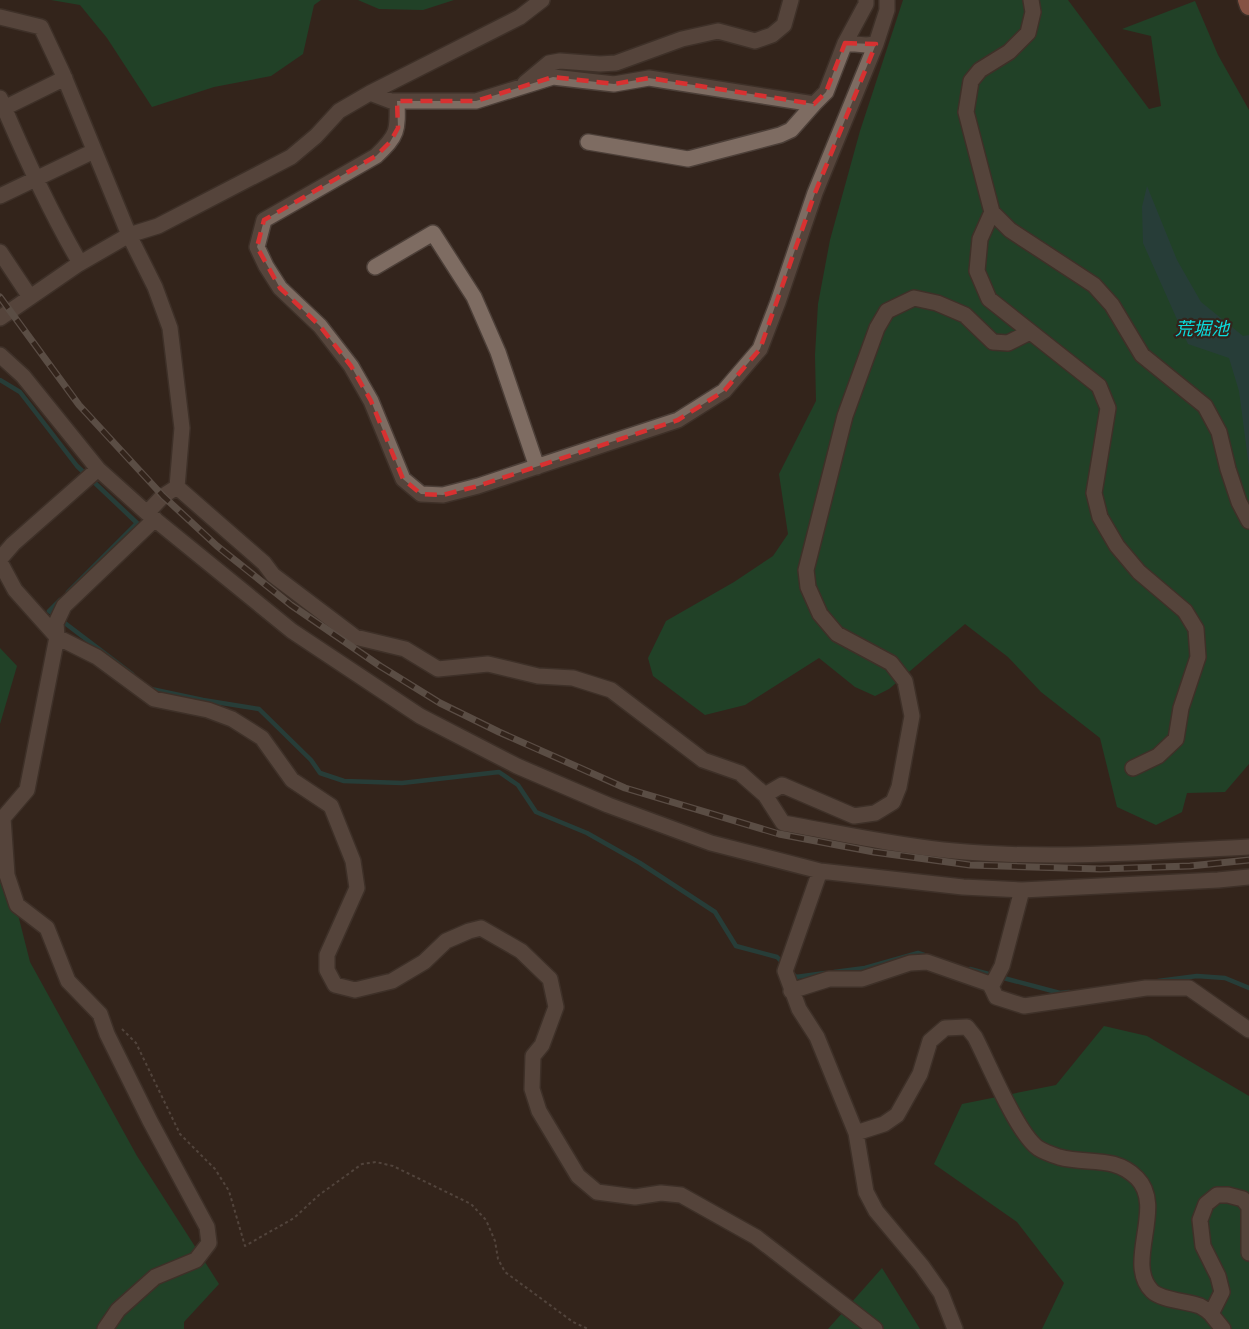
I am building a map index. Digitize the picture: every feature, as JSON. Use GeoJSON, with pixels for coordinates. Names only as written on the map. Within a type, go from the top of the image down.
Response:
{"type":"FeatureCollection","features":[{"type":"Feature","properties":{"kind":"highway"},"geometry":{"type":"LineString","coordinates":[[1247,0],[1249,6]]}},
{"type":"Feature","properties":{"kind":"street"},"geometry":{"type":"LineString","coordinates":[[0,318],[80,263],[129,235],[158,226],[291,157],[316,136],[339,111],[520,17],[542,0]]}},
{"type":"Feature","properties":{"kind":"street"},"geometry":{"type":"LineString","coordinates":[[521,88],[549,63],[560,61],[616,63],[682,39],[718,31],[755,41],[772,34],[784,25],[791,0]]}},
{"type":"Feature","properties":{"kind":"street"},"geometry":{"type":"LineString","coordinates":[[588,142],[688,159],[780,135],[791,130],[826,92],[845,43],[866,0]]}},
{"type":"Feature","properties":{"kind":"street"},"geometry":{"type":"LineString","coordinates":[[397,101],[398,128],[390,142],[376,156],[264,220],[257,247],[280,288],[320,326],[351,366],[371,401],[403,479],[421,494],[443,495],[478,486],[678,420],[724,392],[760,349],[815,193],[876,44],[887,10],[887,0]]}},
{"type":"Feature","properties":{"kind":"street"},"geometry":{"type":"LineString","coordinates":[[1031,0],[1033,12],[1028,33],[1009,52],[980,70],[971,81],[966,112],[992,212],[1010,230],[1094,285],[1112,305],[1142,355],[1205,406],[1219,432],[1232,480],[1249,521]]}},
{"type":"Feature","properties":{"kind":"street"},"geometry":{"type":"LineString","coordinates":[[0,17],[41,27],[65,78],[129,235],[155,287],[170,328],[182,428],[177,487]]}},
{"type":"Feature","properties":{"kind":"street"},"geometry":{"type":"LineString","coordinates":[[845,43],[876,44]]}},
{"type":"Feature","properties":{"kind":"street"},"geometry":{"type":"LineString","coordinates":[[370,93],[397,101],[476,101],[553,77],[614,84],[650,78],[814,104]]}},
{"type":"Feature","properties":{"kind":"street"},"geometry":{"type":"LineString","coordinates":[[65,78],[1,105],[35,179],[80,263]]}},
{"type":"Feature","properties":{"kind":"street"},"geometry":{"type":"LineString","coordinates":[[0,196],[94,151]]}},
{"type":"Feature","properties":{"kind":"street"},"geometry":{"type":"LineString","coordinates":[[992,212],[980,239],[977,271],[989,299],[1099,386],[1108,408],[1094,493],[1100,517],[1117,546],[1139,572],[1185,611],[1196,628],[1198,657],[1181,708],[1176,739],[1158,756],[1133,768]]}},
{"type":"Feature","properties":{"kind":"street"},"geometry":{"type":"LineString","coordinates":[[375,267],[433,233],[474,297],[498,352],[537,467]]}},
{"type":"Feature","properties":{"kind":"street"},"geometry":{"type":"LineString","coordinates":[[0,252],[30,297]]}},
{"type":"Feature","properties":{"kind":"street"},"geometry":{"type":"LineString","coordinates":[[765,795],[782,785],[854,816],[875,813],[893,802],[899,787],[912,716],[905,681],[891,663],[837,634],[820,614],[808,587],[806,570],[845,416],[877,328],[887,311],[914,298],[937,303],[965,315],[993,342],[1008,343],[1030,332]]}},
{"type":"Feature","properties":{"kind":"street"},"geometry":{"type":"LineString","coordinates":[[0,355],[23,376],[98,469],[151,516],[292,632],[430,721],[517,766],[608,805],[711,843],[820,871],[963,888],[1022,890],[1249,877]]}},
{"type":"Feature","properties":{"kind":"street"},"geometry":{"type":"LineString","coordinates":[[98,469],[13,544],[0,560],[15,590],[57,637],[97,657],[154,699],[208,710],[232,718],[262,738],[292,780],[331,806],[353,861],[357,888],[327,956],[327,970],[335,985],[355,990],[392,981],[424,962],[446,941],[481,928],[521,951],[550,979],[556,1007],[542,1046],[533,1056],[532,1089],[539,1111],[578,1176],[597,1192],[635,1197],[662,1193],[681,1195],[756,1237],[875,1329]]}},
{"type":"Feature","properties":{"kind":"street"},"geometry":{"type":"LineString","coordinates":[[105,1329],[118,1310],[155,1277],[196,1260],[209,1243],[207,1227],[150,1121],[107,1034],[100,1014],[68,981],[47,928],[16,905],[7,875],[3,818],[27,790],[57,637],[56,623],[64,606],[151,516],[163,496],[177,487]]}},
{"type":"Feature","properties":{"kind":"street"},"geometry":{"type":"LineString","coordinates":[[177,487],[264,563],[273,575],[355,638],[405,649],[438,669],[488,664],[538,676],[573,678],[610,690],[704,760],[740,773],[765,795],[783,823],[954,851],[1106,855],[1249,847]]}},
{"type":"Feature","properties":{"kind":"street"},"geometry":{"type":"LineString","coordinates":[[820,871],[785,971],[799,1009],[817,1037],[856,1133],[866,1192],[876,1211],[922,1266],[941,1293],[955,1329]]}},
{"type":"Feature","properties":{"kind":"street"},"geometry":{"type":"LineString","coordinates":[[991,987],[1002,966],[1022,890]]}},
{"type":"Feature","properties":{"kind":"street"},"geometry":{"type":"LineString","coordinates":[[791,990],[829,979],[862,979],[910,963],[927,962],[990,984],[996,997],[1024,1006],[1146,988],[1189,988],[1249,1030]]}},
{"type":"Feature","properties":{"kind":"street"},"geometry":{"type":"LineString","coordinates":[[856,1133],[884,1124],[897,1115],[920,1074],[930,1041],[945,1029],[967,1027],[975,1037],[1024,1133],[1038,1148],[1059,1157],[1121,1165],[1139,1180],[1146,1195],[1148,1212],[1143,1255],[1143,1281],[1154,1294],[1201,1306],[1223,1329]]}},
{"type":"Feature","properties":{"kind":"street"},"geometry":{"type":"LineString","coordinates":[[1211,1314],[1222,1292],[1218,1276],[1203,1246],[1200,1220],[1206,1204],[1217,1195],[1243,1199],[1249,1209],[1249,1253]]}},
{"type":"Feature","properties":{"kind":"path"},"geometry":{"type":"LineString","coordinates":[[100,1014],[124,1030],[136,1043],[180,1134],[215,1169],[225,1184],[245,1246],[294,1218],[320,1195],[362,1164],[376,1162],[393,1166],[471,1204],[486,1220],[495,1241],[498,1259],[505,1272],[573,1322],[588,1329]]}},
{"type":"Feature","properties":{"kind":"highlighted area"},"geometry":{"type":"Polygon","coordinates":[[[845,43],[876,44],[815,193],[760,349],[724,391],[678,420],[478,486],[443,495],[421,494],[403,479],[371,401],[351,366],[320,326],[280,288],[257,247],[264,220],[376,156],[390,142],[398,128],[397,101],[476,101],[553,77],[614,84],[649,78],[814,104],[826,92],[845,43]]]}},
{"type":"Feature","properties":{"kind":"green space"},"geometry":{"type":"Polygon","coordinates":[[[51,0],[321,0],[314,5],[303,54],[271,76],[214,87],[152,107],[107,38],[80,5],[51,0]]]}},
{"type":"Feature","properties":{"kind":"green space"},"geometry":{"type":"Polygon","coordinates":[[[358,0],[454,0],[423,10],[379,9],[358,0]]]}},
{"type":"Feature","properties":{"kind":"green space"},"geometry":{"type":"Polygon","coordinates":[[[903,0],[1068,0],[1149,109],[1161,106],[1151,36],[1122,29],[1195,1],[1218,55],[1249,110],[1249,764],[1225,792],[1187,793],[1182,812],[1156,825],[1117,807],[1100,738],[1041,692],[1008,657],[965,624],[889,689],[875,696],[855,687],[819,658],[745,705],[705,715],[653,676],[648,658],[666,621],[734,582],[773,556],[788,534],[779,474],[816,401],[815,355],[818,304],[830,240],[860,131],[903,0]]]}},
{"type":"Feature","properties":{"kind":"green space"},"geometry":{"type":"Polygon","coordinates":[[[0,648],[17,666],[0,724],[0,648]]]}},
{"type":"Feature","properties":{"kind":"green space"},"geometry":{"type":"Polygon","coordinates":[[[0,857],[11,887],[30,962],[137,1156],[219,1284],[184,1322],[184,1329],[0,1329],[0,857]]]}},
{"type":"Feature","properties":{"kind":"green space"},"geometry":{"type":"Polygon","coordinates":[[[1104,1026],[1147,1036],[1249,1096],[1249,1329],[1042,1329],[1064,1283],[1017,1222],[934,1164],[962,1104],[1056,1085],[1104,1026]]]}},
{"type":"Feature","properties":{"kind":"green space"},"geometry":{"type":"Polygon","coordinates":[[[882,1268],[920,1329],[828,1329],[882,1268]]]}},
{"type":"Feature","properties":{"kind":"water","name":"荒堀池"},"geometry":{"type":"Polygon","coordinates":[[[1147,186],[1177,260],[1201,302],[1243,336],[1249,335],[1249,467],[1239,391],[1229,358],[1188,344],[1143,243],[1142,207],[1147,186]]]}},
{"type":"Feature","properties":{"kind":"waterway"},"geometry":{"type":"LineString","coordinates":[[0,380],[20,392],[77,466],[137,523],[68,592]]}},
{"type":"Feature","properties":{"kind":"waterway"},"geometry":{"type":"LineString","coordinates":[[60,600],[49,611],[132,674]]}},
{"type":"Feature","properties":{"kind":"waterway"},"geometry":{"type":"LineString","coordinates":[[151,689],[259,709],[311,760],[320,773],[344,781],[402,783],[499,772],[518,785],[536,812],[587,833],[640,863],[715,912],[736,946],[777,957],[783,963]]}},
{"type":"Feature","properties":{"kind":"waterway"},"geometry":{"type":"LineString","coordinates":[[834,972],[865,968],[918,953],[927,956]]}},
{"type":"Feature","properties":{"kind":"waterway"},"geometry":{"type":"LineString","coordinates":[[970,969],[1060,993],[1069,992]]}},
{"type":"Feature","properties":{"kind":"waterway"},"geometry":{"type":"LineString","coordinates":[[791,972],[796,977],[825,973]]}},
{"type":"Feature","properties":{"kind":"waterway"},"geometry":{"type":"LineString","coordinates":[[1158,981],[1197,976],[1225,978],[1249,988]]}},
{"type":"Feature","properties":{"kind":"railway"},"geometry":{"type":"LineString","coordinates":[[0,297],[79,405],[163,496],[217,546],[291,605],[380,666],[440,703],[499,732],[625,788],[779,834],[874,852],[970,865],[1100,869],[1190,866],[1249,860]]}}]}
